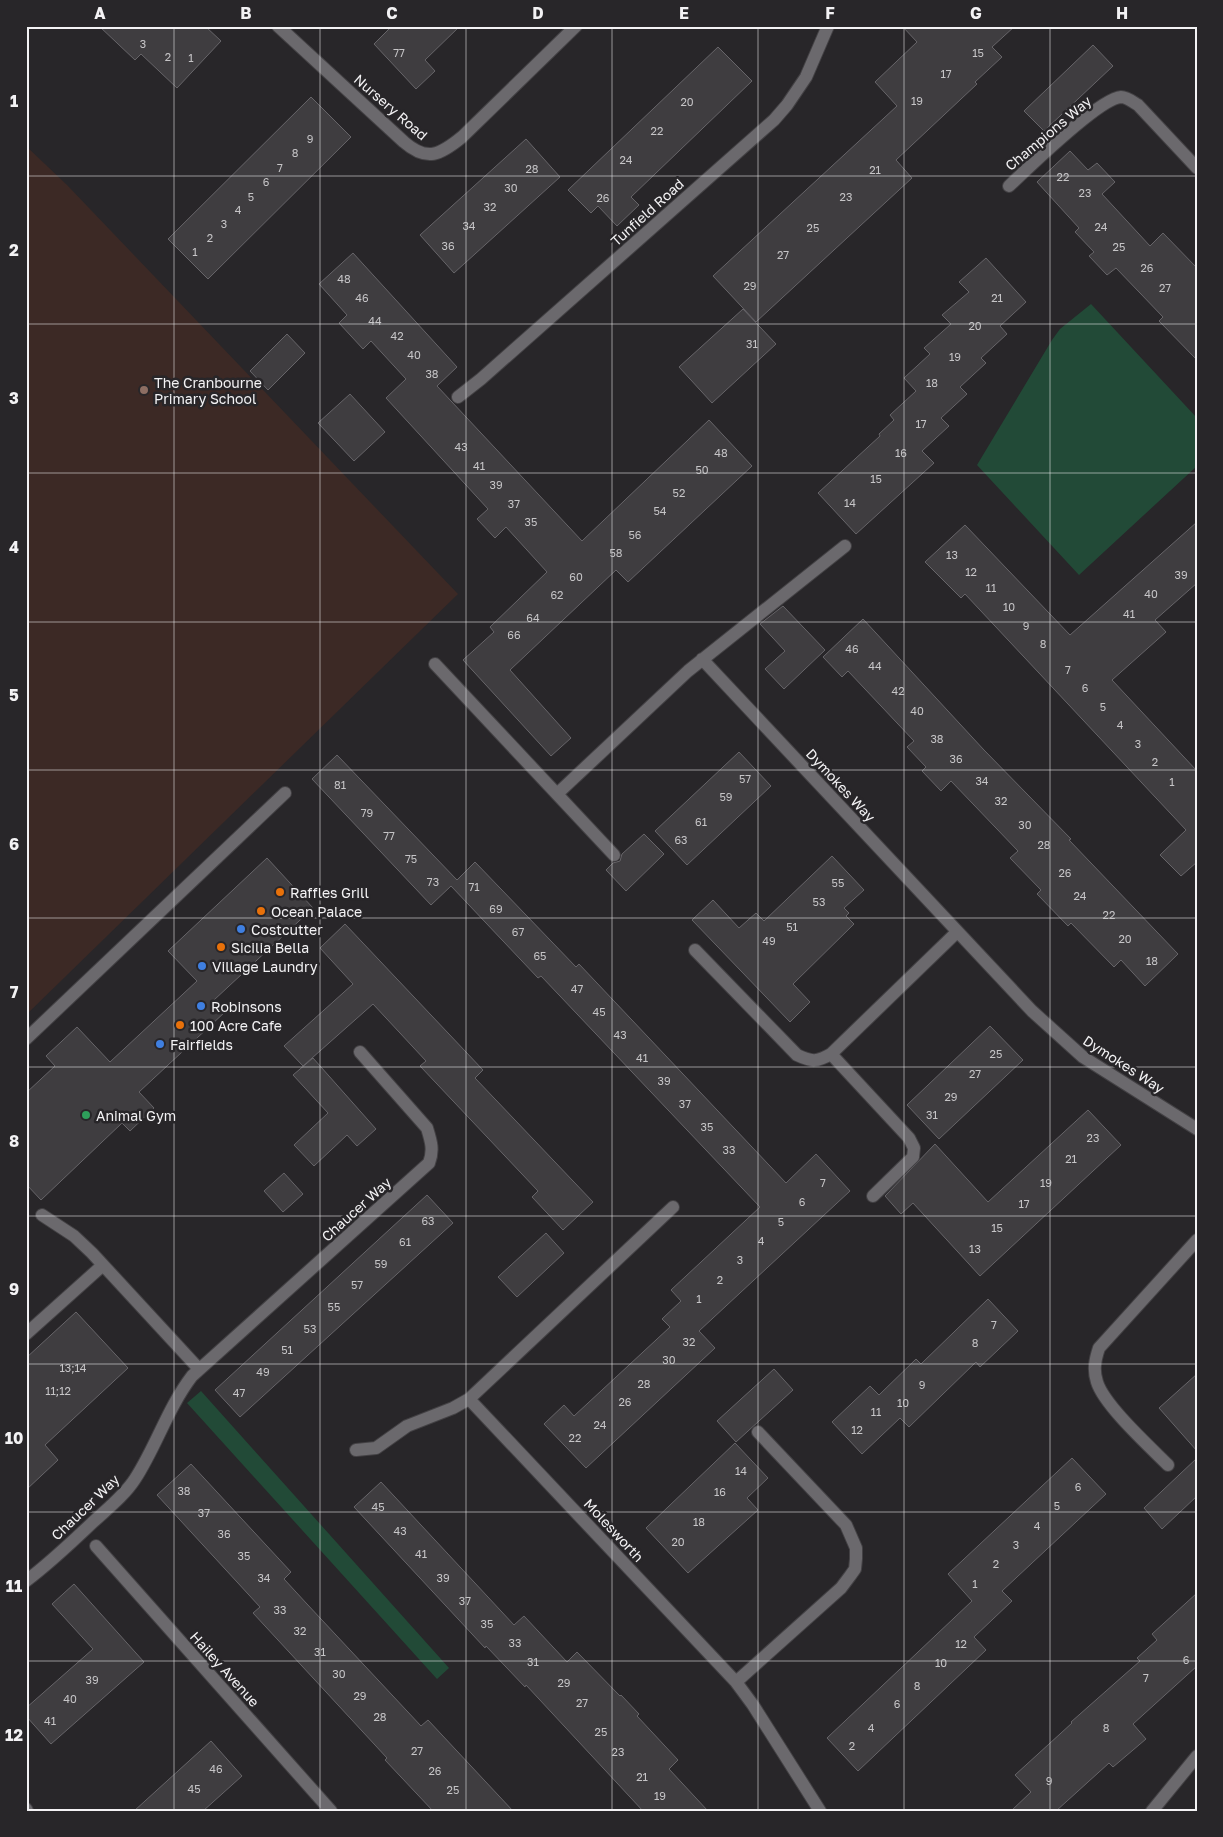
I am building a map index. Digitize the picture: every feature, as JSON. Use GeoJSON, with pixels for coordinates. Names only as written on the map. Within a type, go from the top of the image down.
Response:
{"type":"FeatureCollection","features":[{"type":"Feature","properties":{"kind":"street","name":"Nursery Road"},"geometry":{"type":"LineString","coordinates":[[278,26],[404,142],[412,149],[424,155],[435,154],[448,148],[462,137],[576,26]]}},
{"type":"Feature","properties":{"kind":"street","name":"Tunfield Road"},"geometry":{"type":"LineString","coordinates":[[458,397],[481,379],[774,120],[806,77],[828,26]]}},
{"type":"Feature","properties":{"kind":"street","name":"Champions Way"},"geometry":{"type":"LineString","coordinates":[[1009,186],[1087,116],[1111,100],[1120,97],[1130,99],[1138,105],[1197,168]]}},
{"type":"Feature","properties":{"kind":"street"},"geometry":{"type":"LineString","coordinates":[[558,794],[702,659],[845,546]]}},
{"type":"Feature","properties":{"kind":"street","name":"Dymokes Way"},"geometry":{"type":"LineString","coordinates":[[702,659],[1032,1011],[1074,1050],[1197,1129]]}},
{"type":"Feature","properties":{"kind":"street"},"geometry":{"type":"LineString","coordinates":[[435,664],[614,855]]}},
{"type":"Feature","properties":{"kind":"street"},"geometry":{"type":"LineString","coordinates":[[26,1039],[285,793]]}},
{"type":"Feature","properties":{"kind":"street"},"geometry":{"type":"LineString","coordinates":[[695,950],[797,1055],[809,1061],[820,1060],[832,1054],[957,932]]}},
{"type":"Feature","properties":{"kind":"street","name":"Chaucer Way"},"geometry":{"type":"LineString","coordinates":[[26,1581],[116,1501],[134,1481],[181,1390],[200,1369],[429,1164],[433,1153],[432,1142],[427,1128],[360,1052]]}},
{"type":"Feature","properties":{"kind":"street"},"geometry":{"type":"LineString","coordinates":[[832,1054],[909,1138],[914,1148],[913,1157],[873,1196]]}},
{"type":"Feature","properties":{"kind":"street"},"geometry":{"type":"LineString","coordinates":[[356,1450],[376,1448],[407,1426],[453,1408],[469,1399],[673,1207]]}},
{"type":"Feature","properties":{"kind":"street"},"geometry":{"type":"LineString","coordinates":[[42,1215],[74,1236],[200,1369]]}},
{"type":"Feature","properties":{"kind":"street"},"geometry":{"type":"LineString","coordinates":[[1168,1465],[1101,1392],[1094,1372],[1094,1360],[1099,1348],[1197,1240]]}},
{"type":"Feature","properties":{"kind":"street"},"geometry":{"type":"LineString","coordinates":[[26,1334],[103,1265]]}},
{"type":"Feature","properties":{"kind":"street","name":"Molesworth"},"geometry":{"type":"LineString","coordinates":[[469,1399],[736,1682],[753,1705],[820,1811]]}},
{"type":"Feature","properties":{"kind":"street"},"geometry":{"type":"LineString","coordinates":[[736,1682],[841,1588],[854,1569],[856,1559],[856,1548],[846,1525],[758,1432]]}},
{"type":"Feature","properties":{"kind":"street","name":"Hailey Avenue"},"geometry":{"type":"LineString","coordinates":[[96,1546],[331,1811]]}},
{"type":"Feature","properties":{"kind":"street"},"geometry":{"type":"LineString","coordinates":[[1152,1811],[1197,1756]]}},
{"type":"Feature","properties":{"kind":"shaded area","name":"The Cranbourne Primary School"},"geometry":{"type":"Polygon","coordinates":[[[26,146],[67,185],[458,594],[26,1015],[26,146]]]}},
{"type":"Feature","properties":{"kind":"green space"},"geometry":{"type":"Polygon","coordinates":[[[1091,304],[1197,418],[1197,466],[1079,575],[977,465],[1052,340],[1060,329],[1091,304]]]}},
{"type":"Feature","properties":{"kind":"green space"},"geometry":{"type":"Polygon","coordinates":[[[201,1391],[449,1668],[437,1679],[187,1403],[201,1391]]]}},
{"type":"Feature","properties":{"kind":"building"},"geometry":{"type":"Polygon","coordinates":[[[99,26],[205,26],[221,41],[177,88],[141,54],[135,60],[99,26]]]}},
{"type":"Feature","properties":{"kind":"building"},"geometry":{"type":"Polygon","coordinates":[[[392,26],[460,26],[425,60],[435,71],[416,89],[374,44],[392,26]]]}},
{"type":"Feature","properties":{"kind":"building"},"geometry":{"type":"Polygon","coordinates":[[[902,26],[1015,26],[992,47],[1002,57],[975,82],[977,84],[896,160],[912,178],[756,322],[713,276],[897,106],[875,82],[917,42],[902,26]]]}},
{"type":"Feature","properties":{"kind":"building"},"geometry":{"type":"Polygon","coordinates":[[[1093,45],[1113,66],[1044,131],[1024,111],[1093,45]]]}},
{"type":"Feature","properties":{"kind":"building"},"geometry":{"type":"Polygon","coordinates":[[[718,47],[752,81],[631,197],[639,205],[617,226],[598,206],[591,213],[568,190],[718,47]]]}},
{"type":"Feature","properties":{"kind":"building"},"geometry":{"type":"Polygon","coordinates":[[[311,97],[351,137],[208,279],[168,239],[311,97]]]}},
{"type":"Feature","properties":{"kind":"building"},"geometry":{"type":"Polygon","coordinates":[[[526,139],[560,177],[454,273],[420,235],[526,139]]]}},
{"type":"Feature","properties":{"kind":"building"},"geometry":{"type":"Polygon","coordinates":[[[1070,151],[1088,170],[1097,163],[1115,182],[1102,194],[1150,246],[1163,233],[1197,268],[1197,360],[1159,321],[1163,317],[1116,268],[1107,275],[1089,256],[1094,252],[1075,232],[1079,228],[1037,182],[1070,151]]]}},
{"type":"Feature","properties":{"kind":"building"},"geometry":{"type":"Polygon","coordinates":[[[353,253],[457,367],[437,386],[582,541],[709,420],[752,466],[628,582],[616,570],[510,670],[571,738],[551,756],[463,660],[494,632],[490,627],[547,572],[506,527],[495,538],[477,519],[488,509],[386,398],[406,379],[371,341],[363,349],[339,323],[347,315],[319,284],[353,253]]]}},
{"type":"Feature","properties":{"kind":"building"},"geometry":{"type":"Polygon","coordinates":[[[986,258],[1026,302],[1000,326],[1007,334],[981,358],[986,363],[960,387],[967,394],[941,418],[949,426],[922,451],[934,463],[856,534],[818,493],[880,436],[879,434],[894,420],[890,415],[916,391],[904,378],[930,354],[924,348],[951,324],[942,315],[969,292],[959,282],[986,258]]]}},
{"type":"Feature","properties":{"kind":"building"},"geometry":{"type":"Polygon","coordinates":[[[743,309],[776,344],[712,403],[679,367],[743,309]]]}},
{"type":"Feature","properties":{"kind":"building"},"geometry":{"type":"Polygon","coordinates":[[[287,334],[305,353],[268,390],[250,371],[287,334]]]}},
{"type":"Feature","properties":{"kind":"building"},"geometry":{"type":"Polygon","coordinates":[[[350,394],[385,432],[354,461],[318,423],[350,394]]]}},
{"type":"Feature","properties":{"kind":"building"},"geometry":{"type":"Polygon","coordinates":[[[1197,522],[1197,583],[1155,620],[1166,632],[1112,680],[1197,771],[1197,862],[1181,876],[1160,855],[1186,830],[965,594],[961,598],[925,562],[965,525],[1070,635],[1197,522]]]}},
{"type":"Feature","properties":{"kind":"building"},"geometry":{"type":"Polygon","coordinates":[[[783,606],[825,650],[784,689],[765,669],[785,651],[760,624],[783,606]]]}},
{"type":"Feature","properties":{"kind":"building"},"geometry":{"type":"Polygon","coordinates":[[[863,619],[984,750],[1071,839],[1069,840],[1178,954],[1145,986],[1121,960],[1114,967],[1071,923],[1068,926],[1037,894],[1041,890],[1010,858],[1018,851],[951,781],[941,791],[922,771],[926,767],[907,747],[914,741],[848,671],[842,677],[823,657],[863,619]]]}},
{"type":"Feature","properties":{"kind":"building"},"geometry":{"type":"Polygon","coordinates":[[[739,752],[771,786],[687,865],[655,831],[739,752]]]}},
{"type":"Feature","properties":{"kind":"building"},"geometry":{"type":"Polygon","coordinates":[[[337,755],[457,880],[475,862],[576,967],[579,964],[786,1183],[816,1154],[850,1191],[699,1331],[715,1348],[586,1468],[544,1424],[564,1405],[574,1416],[670,1327],[662,1319],[681,1301],[671,1290],[760,1207],[541,976],[538,978],[451,886],[431,905],[312,779],[337,755]]]}},
{"type":"Feature","properties":{"kind":"building"},"geometry":{"type":"Polygon","coordinates":[[[644,834],[664,854],[626,891],[606,870],[613,863],[620,861],[622,854],[644,834]]]}},
{"type":"Feature","properties":{"kind":"building"},"geometry":{"type":"Polygon","coordinates":[[[832,856],[864,890],[844,908],[849,913],[846,916],[854,924],[793,984],[810,1002],[790,1022],[692,920],[713,900],[739,928],[756,913],[764,921],[832,856]]]}},
{"type":"Feature","properties":{"kind":"building"},"geometry":{"type":"Polygon","coordinates":[[[267,858],[313,908],[214,1000],[225,1012],[139,1092],[154,1108],[130,1131],[122,1123],[41,1200],[26,1184],[26,1093],[55,1066],[46,1056],[77,1027],[110,1062],[197,981],[168,951],[267,858]]]}},
{"type":"Feature","properties":{"kind":"building"},"geometry":{"type":"Polygon","coordinates":[[[345,924],[483,1070],[475,1078],[593,1202],[563,1230],[532,1197],[538,1191],[420,1066],[426,1061],[373,1004],[303,1066],[284,1046],[353,984],[320,948],[345,924]]]}},
{"type":"Feature","properties":{"kind":"building"},"geometry":{"type":"Polygon","coordinates":[[[990,1026],[1023,1060],[939,1139],[907,1105],[990,1026]]]}},
{"type":"Feature","properties":{"kind":"building"},"geometry":{"type":"Polygon","coordinates":[[[313,1058],[376,1129],[357,1146],[347,1135],[314,1166],[294,1145],[328,1113],[293,1075],[313,1058]]]}},
{"type":"Feature","properties":{"kind":"building"},"geometry":{"type":"Polygon","coordinates":[[[1088,1110],[1121,1145],[980,1276],[913,1203],[901,1214],[885,1196],[935,1144],[988,1202],[1088,1110]]]}},
{"type":"Feature","properties":{"kind":"building"},"geometry":{"type":"Polygon","coordinates":[[[284,1173],[303,1194],[283,1212],[264,1191],[284,1173]]]}},
{"type":"Feature","properties":{"kind":"building"},"geometry":{"type":"Polygon","coordinates":[[[427,1195],[453,1223],[240,1417],[215,1390],[427,1195]]]}},
{"type":"Feature","properties":{"kind":"building"},"geometry":{"type":"Polygon","coordinates":[[[546,1233],[564,1253],[517,1297],[498,1277],[546,1233]]]}},
{"type":"Feature","properties":{"kind":"building"},"geometry":{"type":"Polygon","coordinates":[[[988,1299],[1018,1331],[980,1367],[976,1362],[909,1427],[900,1418],[862,1454],[832,1422],[870,1386],[879,1395],[916,1359],[921,1364],[988,1299]]]}},
{"type":"Feature","properties":{"kind":"building"},"geometry":{"type":"Polygon","coordinates":[[[76,1312],[128,1368],[45,1445],[58,1460],[26,1490],[26,1358],[76,1312]]]}},
{"type":"Feature","properties":{"kind":"building"},"geometry":{"type":"Polygon","coordinates":[[[774,1369],[793,1390],[736,1442],[717,1421],[774,1369]]]}},
{"type":"Feature","properties":{"kind":"building"},"geometry":{"type":"Polygon","coordinates":[[[1197,1374],[1197,1451],[1159,1408],[1197,1374]]]}},
{"type":"Feature","properties":{"kind":"building"},"geometry":{"type":"Polygon","coordinates":[[[735,1443],[768,1478],[747,1498],[758,1510],[688,1573],[646,1528],[735,1443]]]}},
{"type":"Feature","properties":{"kind":"building"},"geometry":{"type":"Polygon","coordinates":[[[1072,1458],[1106,1494],[1002,1591],[1012,1601],[974,1637],[986,1650],[858,1771],[827,1738],[972,1601],[948,1574],[1072,1458]]]}},
{"type":"Feature","properties":{"kind":"building"},"geometry":{"type":"Polygon","coordinates":[[[1197,1458],[1197,1496],[1162,1529],[1144,1508],[1197,1458]]]}},
{"type":"Feature","properties":{"kind":"building"},"geometry":{"type":"Polygon","coordinates":[[[191,1464],[291,1572],[284,1579],[307,1604],[421,1726],[428,1720],[513,1811],[433,1811],[385,1760],[387,1758],[253,1613],[260,1607],[157,1495],[191,1464]]]}},
{"type":"Feature","properties":{"kind":"building"},"geometry":{"type":"Polygon","coordinates":[[[381,1482],[514,1625],[524,1616],[567,1662],[577,1652],[621,1695],[639,1714],[637,1716],[678,1760],[669,1769],[708,1811],[643,1811],[526,1685],[525,1687],[486,1646],[485,1648],[354,1507],[381,1482]]]}},
{"type":"Feature","properties":{"kind":"building"},"geometry":{"type":"Polygon","coordinates":[[[74,1584],[144,1662],[51,1744],[26,1716],[26,1708],[93,1649],[52,1604],[74,1584]]]}},
{"type":"Feature","properties":{"kind":"building"},"geometry":{"type":"Polygon","coordinates":[[[1197,1593],[1197,1666],[1133,1724],[1146,1739],[1113,1767],[1109,1763],[1056,1811],[1011,1811],[1031,1792],[1015,1775],[1140,1661],[1137,1658],[1157,1640],[1152,1634],[1197,1593]]]}},
{"type":"Feature","properties":{"kind":"building"},"geometry":{"type":"Polygon","coordinates":[[[211,1741],[242,1776],[203,1811],[134,1811],[211,1741]]]}},
{"type":"Feature","properties":{"kind":"place","name":"The Cranbourne Primary School"},"geometry":{"type":"Point","coordinates":[144,390]}},
{"type":"Feature","properties":{"kind":"place","name":"Raffles Grill"},"geometry":{"type":"Point","coordinates":[280,892]}},
{"type":"Feature","properties":{"kind":"place","name":"Ocean Palace"},"geometry":{"type":"Point","coordinates":[261,911]}},
{"type":"Feature","properties":{"kind":"place","name":"Costcutter"},"geometry":{"type":"Point","coordinates":[241,929]}},
{"type":"Feature","properties":{"kind":"place","name":"Sicilia Bella"},"geometry":{"type":"Point","coordinates":[221,947]}},
{"type":"Feature","properties":{"kind":"place","name":"Village Laundry"},"geometry":{"type":"Point","coordinates":[202,966]}},
{"type":"Feature","properties":{"kind":"place","name":"Robinsons"},"geometry":{"type":"Point","coordinates":[201,1006]}},
{"type":"Feature","properties":{"kind":"place","name":"100 Acre Cafe"},"geometry":{"type":"Point","coordinates":[180,1025]}},
{"type":"Feature","properties":{"kind":"place","name":"Fairfields"},"geometry":{"type":"Point","coordinates":[160,1044]}},
{"type":"Feature","properties":{"kind":"place","name":"Animal Gym"},"geometry":{"type":"Point","coordinates":[86,1115]}}]}
